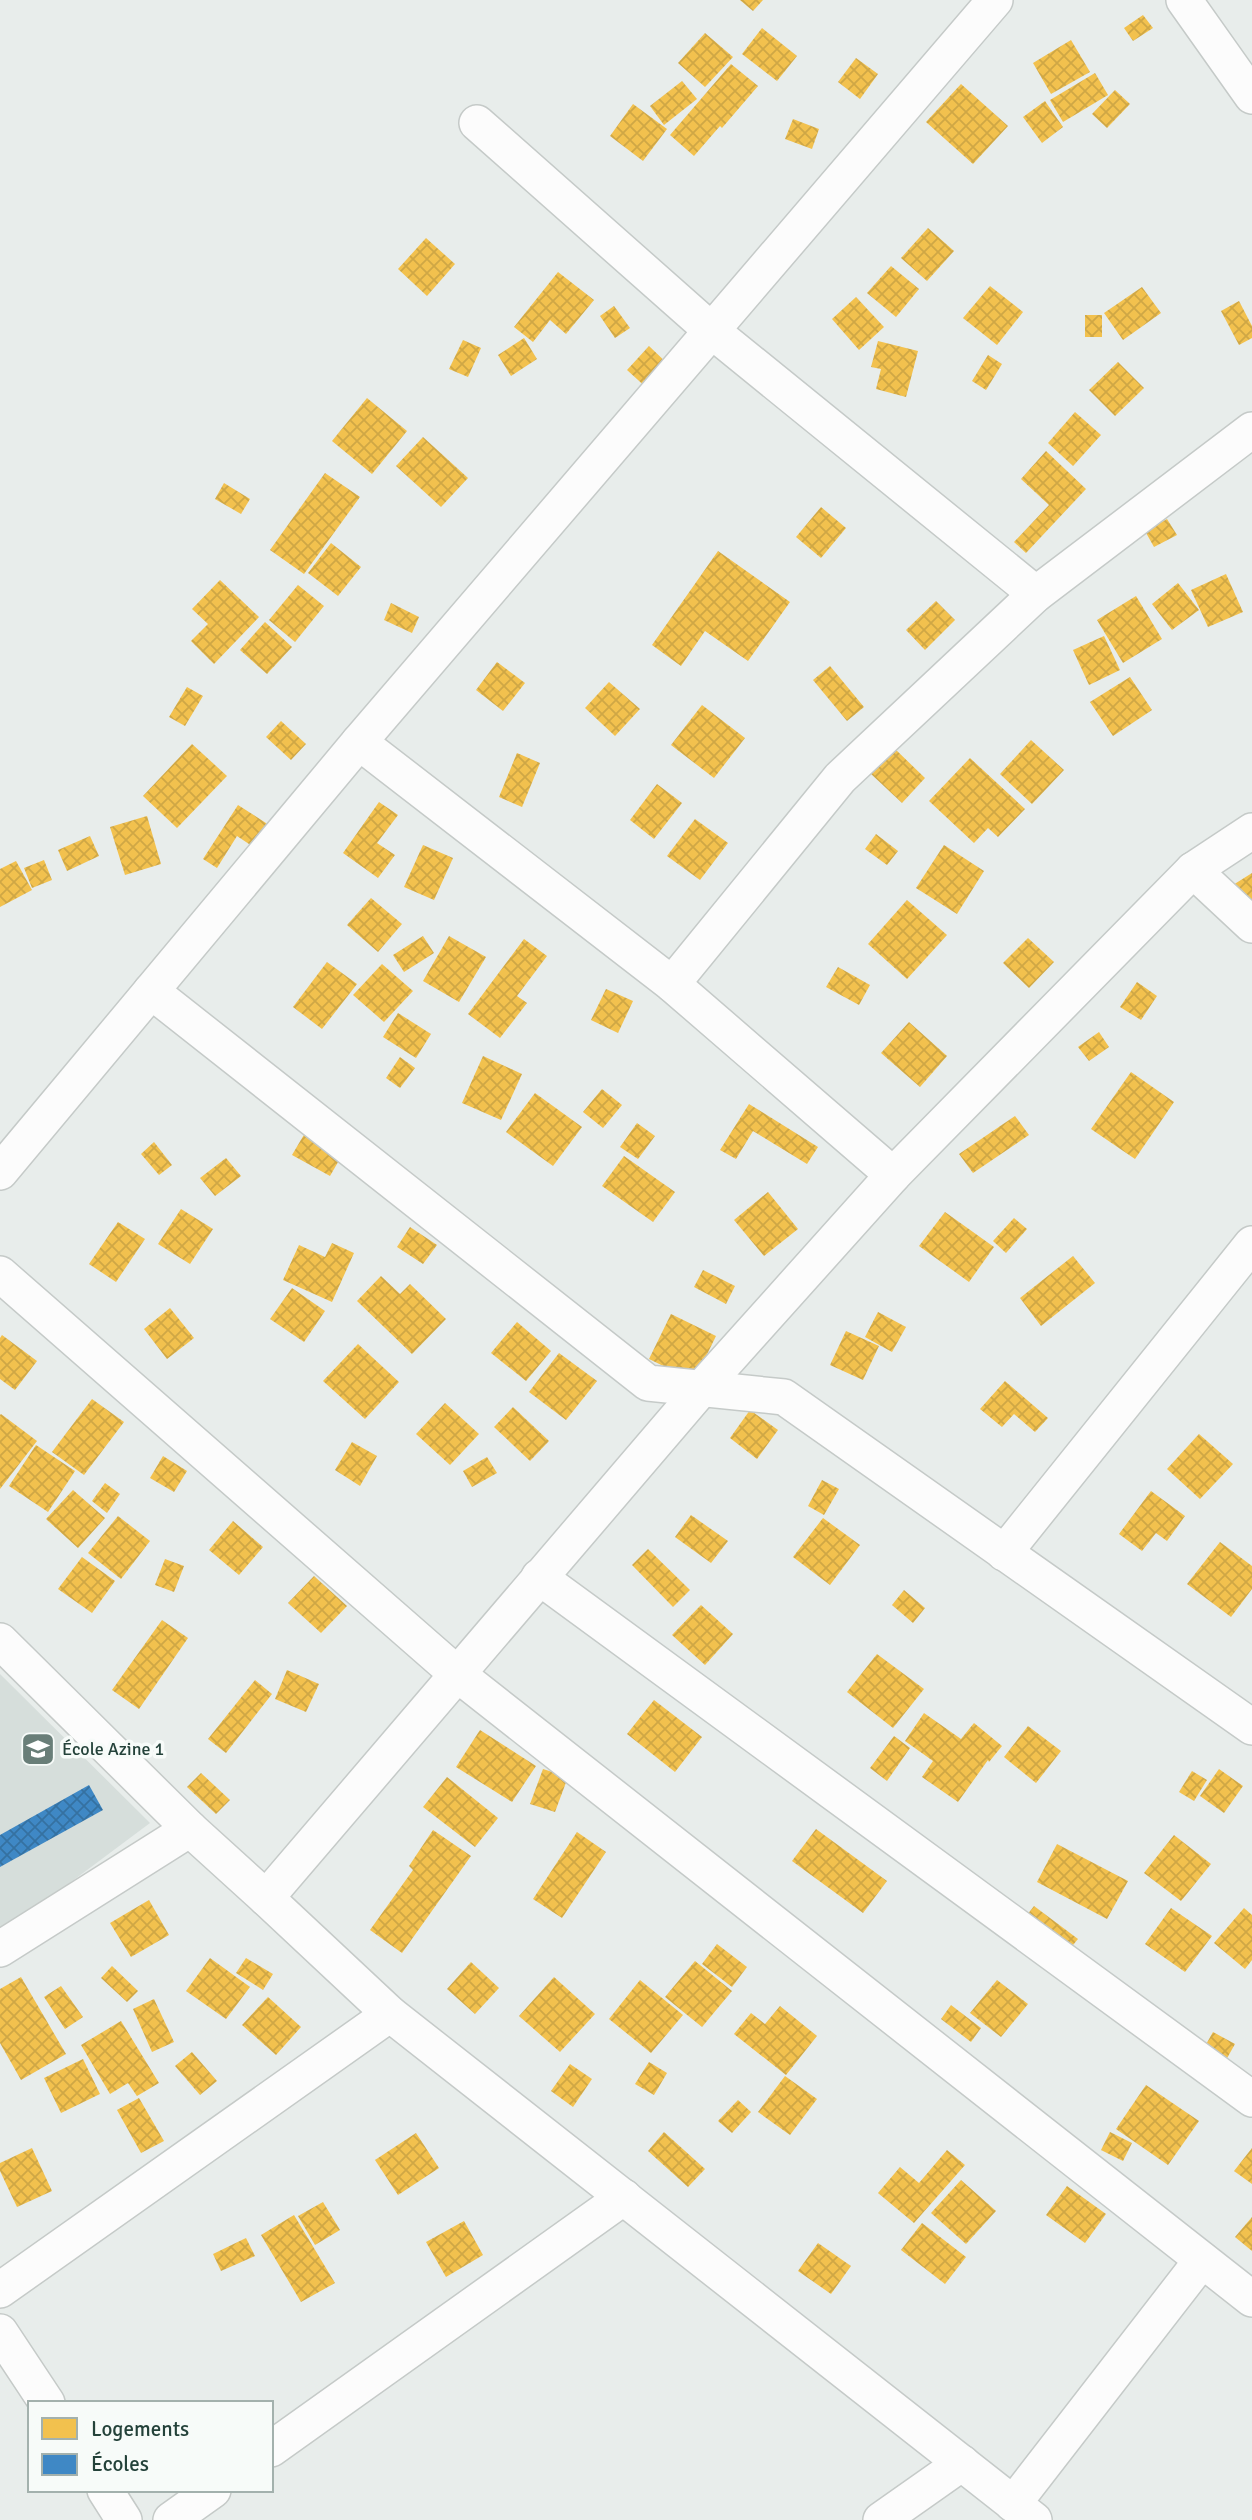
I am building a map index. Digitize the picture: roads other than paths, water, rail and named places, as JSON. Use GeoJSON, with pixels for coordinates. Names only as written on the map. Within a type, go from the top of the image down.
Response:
{"type":"FeatureCollection","features":[{"type":"Feature","properties":{"kind":"street"},"geometry":{"type":"LineString","coordinates":[[0,1171],[359,742],[995,0]]}},
{"type":"Feature","properties":{"kind":"street"},"geometry":{"type":"LineString","coordinates":[[1184,0],[1252,96]]}},
{"type":"Feature","properties":{"kind":"street"},"geometry":{"type":"LineString","coordinates":[[477,123],[712,331],[1036,594]]}},
{"type":"Feature","properties":{"kind":"street"},"geometry":{"type":"LineString","coordinates":[[673,984],[840,778],[1036,594],[1252,430]]}},
{"type":"Feature","properties":{"kind":"street"},"geometry":{"type":"LineString","coordinates":[[359,742],[673,984],[893,1175]]}},
{"type":"Feature","properties":{"kind":"street"},"geometry":{"type":"LineString","coordinates":[[266,1898],[702,1388],[893,1175],[1193,870],[1252,831]]}},
{"type":"Feature","properties":{"kind":"street"},"geometry":{"type":"LineString","coordinates":[[1193,870],[1252,925]]}},
{"type":"Feature","properties":{"kind":"street"},"geometry":{"type":"LineString","coordinates":[[151,992],[648,1383],[784,1397],[1252,1727]]}},
{"type":"Feature","properties":{"kind":"street"},"geometry":{"type":"LineString","coordinates":[[1004,1553],[1252,1244]]}},
{"type":"Feature","properties":{"kind":"street"},"geometry":{"type":"LineString","coordinates":[[0,1274],[456,1673],[1252,2299]]}},
{"type":"Feature","properties":{"kind":"street"},"geometry":{"type":"LineString","coordinates":[[540,1577],[1252,2099]]}},
{"type":"Feature","properties":{"kind":"street"},"geometry":{"type":"LineString","coordinates":[[0,1641],[190,1829],[390,2014],[1024,2512],[1202,2260]]}},
{"type":"Feature","properties":{"kind":"street"},"geometry":{"type":"LineString","coordinates":[[0,1949],[190,1829]]}},
{"type":"Feature","properties":{"kind":"street"},"geometry":{"type":"LineString","coordinates":[[0,2290],[390,2014]]}},
{"type":"Feature","properties":{"kind":"street"},"geometry":{"type":"LineString","coordinates":[[273,2448],[624,2197]]}},
{"type":"Feature","properties":{"kind":"street"},"geometry":{"type":"LineString","coordinates":[[0,2332],[46,2401]]}},
{"type":"Feature","properties":{"kind":"street"},"geometry":{"type":"LineString","coordinates":[[881,2520],[962,2463]]}},
{"type":"Feature","properties":{"kind":"street"},"geometry":{"type":"LineString","coordinates":[[106,2492],[124,2520]]}},
{"type":"Feature","properties":{"kind":"street"},"geometry":{"type":"LineString","coordinates":[[171,2520],[210,2492]]}},
{"type":"Feature","properties":{"kind":"place","name":"École Azine 1"},"geometry":{"type":"Point","coordinates":[38,1749]}}]}
